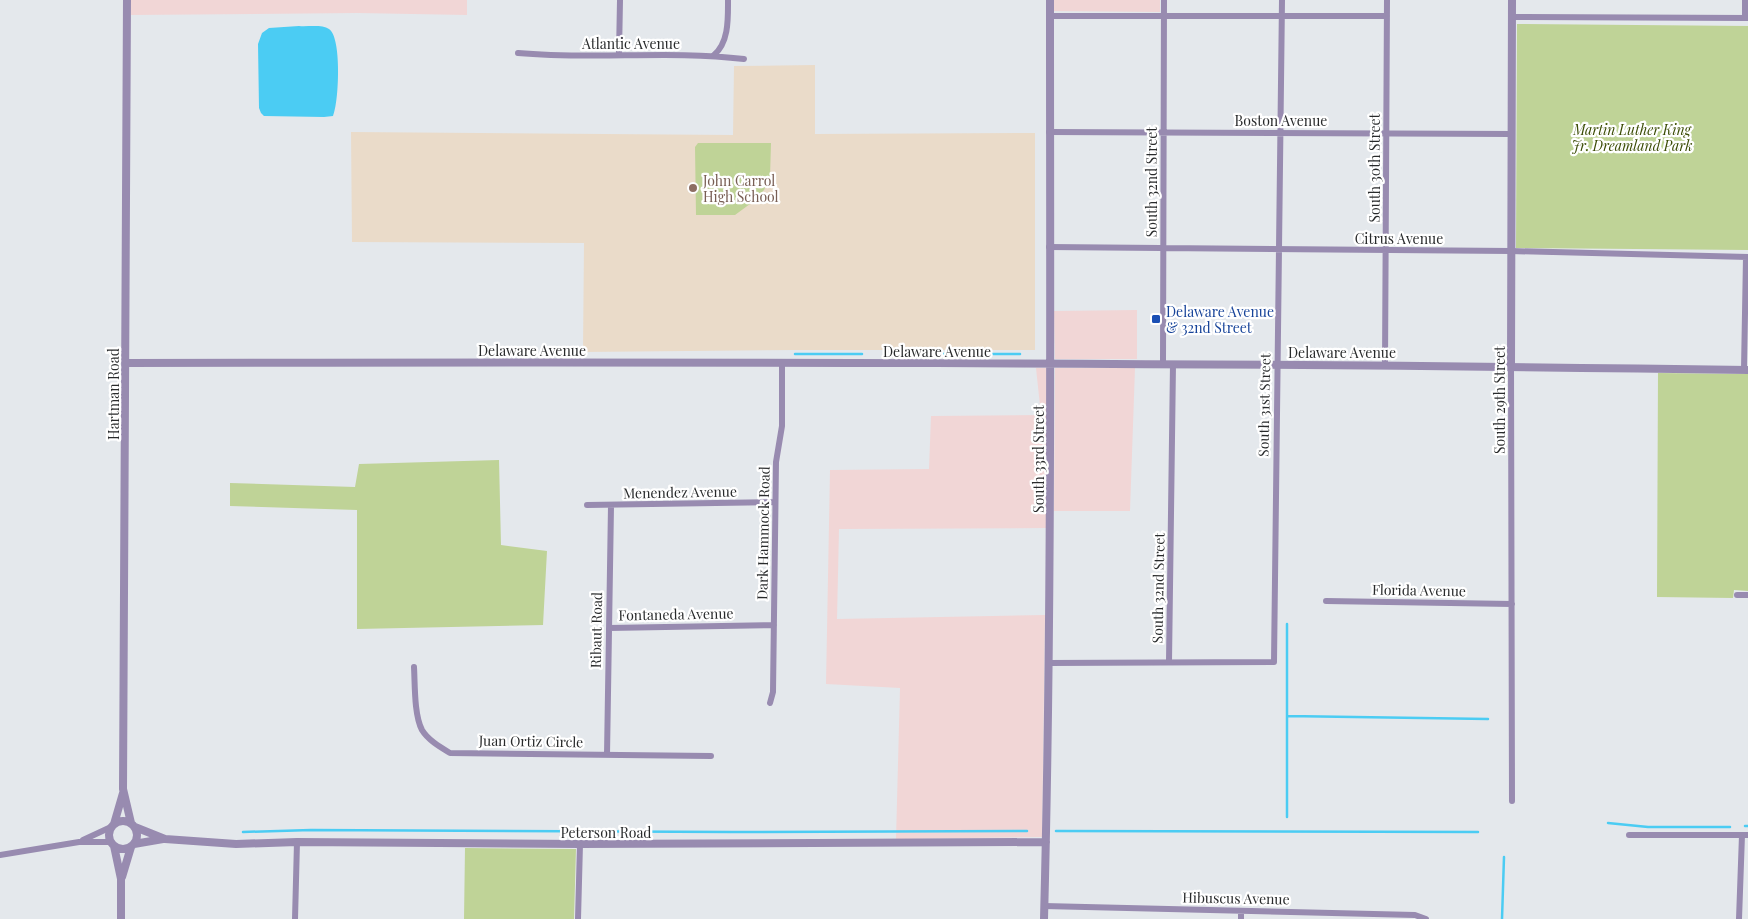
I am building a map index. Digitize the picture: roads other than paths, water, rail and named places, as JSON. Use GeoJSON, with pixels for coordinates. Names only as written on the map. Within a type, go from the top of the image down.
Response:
{"type":"FeatureCollection","features":[{"type":"Feature","properties":{"kind":"street","name":"Hartman Road"},"geometry":{"type":"LineString","coordinates":[[126,0],[124,789],[133,825]]}},
{"type":"Feature","properties":{"kind":"street"},"geometry":{"type":"LineString","coordinates":[[619,54],[620,0]]}},
{"type":"Feature","properties":{"kind":"street"},"geometry":{"type":"LineString","coordinates":[[714,56],[724,44],[728,0]]}},
{"type":"Feature","properties":{"kind":"street","name":"South 33rd Street"},"geometry":{"type":"LineString","coordinates":[[1044,919],[1049,663],[1050,0]]}},
{"type":"Feature","properties":{"kind":"street","name":"South 32nd Street"},"geometry":{"type":"LineString","coordinates":[[1162,364],[1164,0]]}},
{"type":"Feature","properties":{"kind":"street","name":"South 31st Street"},"geometry":{"type":"LineString","coordinates":[[1169,662],[1274,662],[1282,0]]}},
{"type":"Feature","properties":{"kind":"street","name":"South 30th Street"},"geometry":{"type":"LineString","coordinates":[[1385,365],[1387,0]]}},
{"type":"Feature","properties":{"kind":"street","name":"South 29th Street"},"geometry":{"type":"LineString","coordinates":[[1512,0],[1512,801]]}},
{"type":"Feature","properties":{"kind":"street"},"geometry":{"type":"LineString","coordinates":[[1512,17],[1747,18],[1745,0]]}},
{"type":"Feature","properties":{"kind":"street"},"geometry":{"type":"LineString","coordinates":[[1050,16],[1387,16]]}},
{"type":"Feature","properties":{"kind":"street","name":"Atlantic Avenue"},"geometry":{"type":"LineString","coordinates":[[518,53],[552,56],[619,54],[714,56],[744,59]]}},
{"type":"Feature","properties":{"kind":"street","name":"Boston Avenue"},"geometry":{"type":"LineString","coordinates":[[1049,132],[1512,134]]}},
{"type":"Feature","properties":{"kind":"street","name":"Citrus Avenue"},"geometry":{"type":"LineString","coordinates":[[1049,247],[1163,250],[1511,251],[1747,257]]}},
{"type":"Feature","properties":{"kind":"street"},"geometry":{"type":"LineString","coordinates":[[1746,370],[1747,257]]}},
{"type":"Feature","properties":{"kind":"street","name":"Delaware Avenue"},"geometry":{"type":"LineString","coordinates":[[126,363],[782,362],[1278,364],[1746,370]]}},
{"type":"Feature","properties":{"kind":"street","name":"Dark Hammock Road"},"geometry":{"type":"LineString","coordinates":[[770,703],[773,692],[776,462],[782,426],[782,362]]}},
{"type":"Feature","properties":{"kind":"street","name":"South 32nd Street"},"geometry":{"type":"LineString","coordinates":[[1169,662],[1173,364]]}},
{"type":"Feature","properties":{"kind":"street","name":"Menendez Avenue"},"geometry":{"type":"LineString","coordinates":[[587,506],[775,502]]}},
{"type":"Feature","properties":{"kind":"street","name":"Ribaut Road"},"geometry":{"type":"LineString","coordinates":[[607,755],[611,506]]}},
{"type":"Feature","properties":{"kind":"street"},"geometry":{"type":"LineString","coordinates":[[1738,595],[1748,595]]}},
{"type":"Feature","properties":{"kind":"street","name":"Florida Avenue"},"geometry":{"type":"LineString","coordinates":[[1326,601],[1512,604]]}},
{"type":"Feature","properties":{"kind":"street","name":"Fontaneda Avenue"},"geometry":{"type":"LineString","coordinates":[[609,628],[774,626]]}},
{"type":"Feature","properties":{"kind":"street"},"geometry":{"type":"LineString","coordinates":[[1049,663],[1169,662]]}},
{"type":"Feature","properties":{"kind":"street","name":"Juan Ortiz Circle"},"geometry":{"type":"LineString","coordinates":[[414,667],[416,707],[422,730],[436,745],[450,752],[711,756]]}},
{"type":"Feature","properties":{"kind":"street","name":"Hartman Road"},"geometry":{"type":"LineString","coordinates":[[113,826],[124,789]]}},
{"type":"Feature","properties":{"kind":"street"},"geometry":{"type":"LineString","coordinates":[[79,842],[124,821],[133,825],[138,836],[132,846],[121,879]]}},
{"type":"Feature","properties":{"kind":"street","name":"Peterson Road"},"geometry":{"type":"LineString","coordinates":[[133,825],[165,839]]}},
{"type":"Feature","properties":{"kind":"street"},"geometry":{"type":"LineString","coordinates":[[113,826],[109,835],[121,879],[121,919]]}},
{"type":"Feature","properties":{"kind":"street"},"geometry":{"type":"LineString","coordinates":[[1630,835],[1745,835],[1739,919]]}},
{"type":"Feature","properties":{"kind":"street","name":"Peterson Road"},"geometry":{"type":"LineString","coordinates":[[132,846],[165,839],[236,844],[297,842],[580,844],[1046,842]]}},
{"type":"Feature","properties":{"kind":"street"},"geometry":{"type":"LineString","coordinates":[[0,855],[79,842],[112,844],[122,849],[132,846]]}},
{"type":"Feature","properties":{"kind":"street"},"geometry":{"type":"LineString","coordinates":[[295,919],[297,842]]}},
{"type":"Feature","properties":{"kind":"street"},"geometry":{"type":"LineString","coordinates":[[578,919],[580,844]]}},
{"type":"Feature","properties":{"kind":"street","name":"Hibuscus Avenue"},"geometry":{"type":"LineString","coordinates":[[1044,906],[1415,915],[1426,919]]}},
{"type":"Feature","properties":{"kind":"street"},"geometry":{"type":"LineString","coordinates":[[1241,911],[1241,919]]}},
{"type":"Feature","properties":{"kind":"water"},"geometry":{"type":"Polygon","coordinates":[[[326,27],[333,35],[338,57],[338,85],[333,116],[264,116],[259,108],[258,44],[262,33],[269,28],[326,27]]]}},
{"type":"Feature","properties":{"kind":"waterway"},"geometry":{"type":"LineString","coordinates":[[795,354],[862,354]]}},
{"type":"Feature","properties":{"kind":"waterway"},"geometry":{"type":"LineString","coordinates":[[890,354],[930,354]]}},
{"type":"Feature","properties":{"kind":"waterway"},"geometry":{"type":"LineString","coordinates":[[942,354],[1020,354]]}},
{"type":"Feature","properties":{"kind":"waterway"},"geometry":{"type":"LineString","coordinates":[[1287,624],[1287,817]]}},
{"type":"Feature","properties":{"kind":"waterway"},"geometry":{"type":"LineString","coordinates":[[1287,716],[1488,719]]}},
{"type":"Feature","properties":{"kind":"waterway"},"geometry":{"type":"LineString","coordinates":[[1608,823],[1648,827],[1730,827]]}},
{"type":"Feature","properties":{"kind":"waterway"},"geometry":{"type":"LineString","coordinates":[[243,832],[311,830],[1027,831]]}},
{"type":"Feature","properties":{"kind":"waterway"},"geometry":{"type":"LineString","coordinates":[[1056,831],[1478,832]]}},
{"type":"Feature","properties":{"kind":"waterway"},"geometry":{"type":"LineString","coordinates":[[1502,919],[1504,857]]}},
{"type":"Feature","properties":{"kind":"place","name":"John Carrol High School"},"geometry":{"type":"Point","coordinates":[693,188]}},
{"type":"Feature","properties":{"kind":"place","name":"Delaware Avenue & 32nd Street"},"geometry":{"type":"Point","coordinates":[1156,319]}},
{"type":"Feature","properties":{"kind":"park label","name":"Martin Luther King Jr. Dreamland Park"},"geometry":{"type":"Point","coordinates":[1632,138]}}]}
